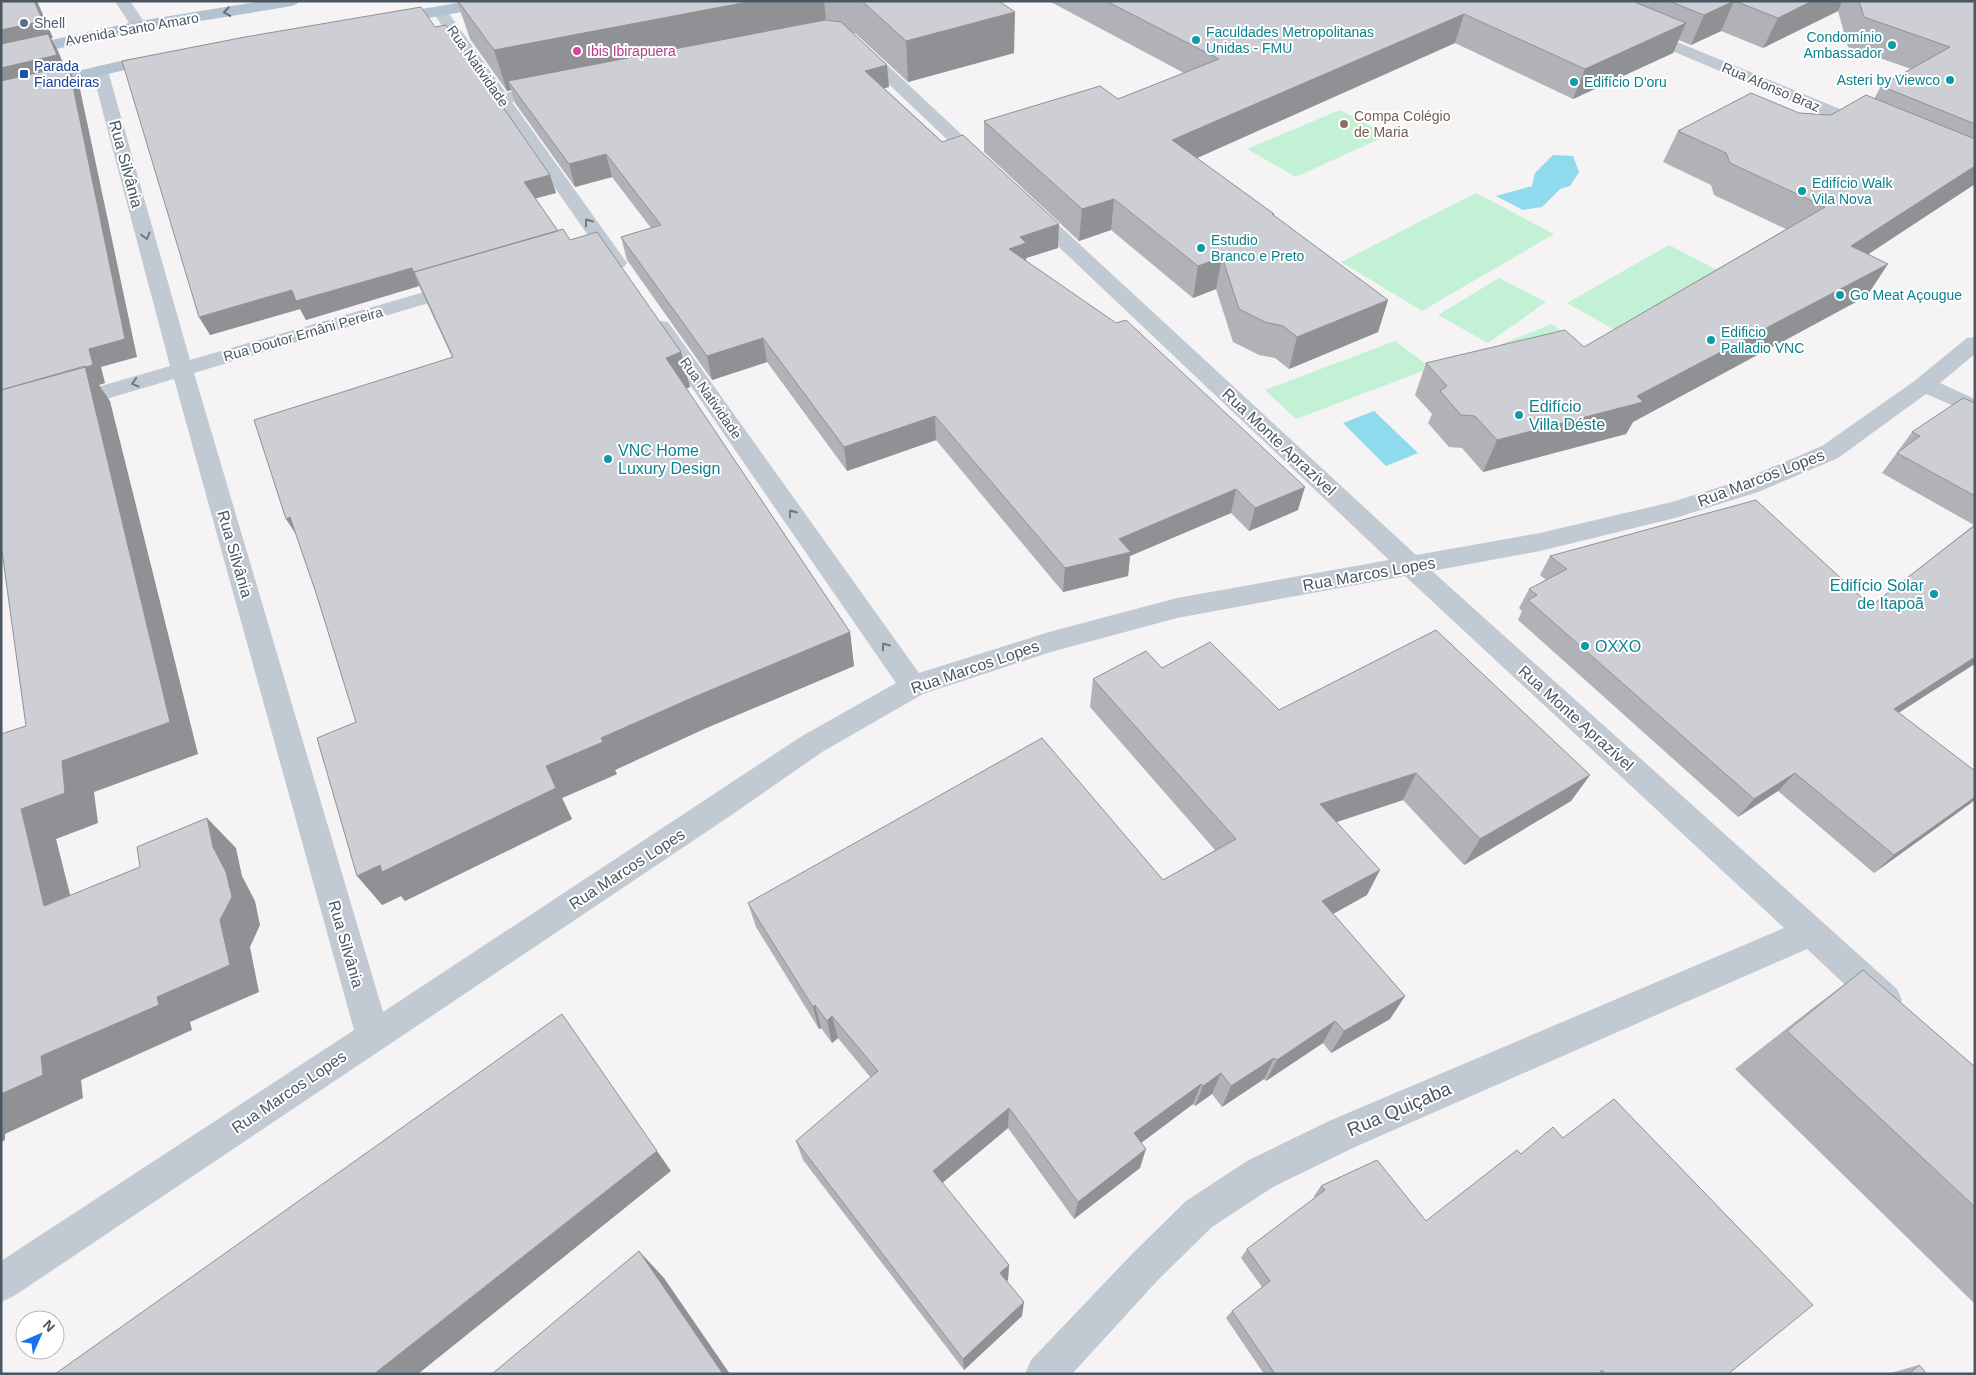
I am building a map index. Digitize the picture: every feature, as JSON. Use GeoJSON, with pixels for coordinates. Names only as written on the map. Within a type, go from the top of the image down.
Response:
{"type":"FeatureCollection","features":[{"type":"Feature","properties":{"kind":"main road","name":"Avenida Santo Amaro"},"geometry":{"type":"LineString","coordinates":[[1,56],[139,26],[292,1]]}},
{"type":"Feature","properties":{"kind":"main road"},"geometry":{"type":"LineString","coordinates":[[373,23],[496,1]]}},
{"type":"Feature","properties":{"kind":"main road"},"geometry":{"type":"LineString","coordinates":[[1,94],[100,71],[178,56]]}},
{"type":"Feature","properties":{"kind":"street"},"geometry":{"type":"LineString","coordinates":[[122,1],[139,26]]}},
{"type":"Feature","properties":{"kind":"street","name":"Rua Natividade"},"geometry":{"type":"LineString","coordinates":[[440,11],[500,99],[595,248],[628,278]]}},
{"type":"Feature","properties":{"kind":"street","name":"Rua Afonso Braz"},"geometry":{"type":"LineString","coordinates":[[1632,28],[1886,135]]}},
{"type":"Feature","properties":{"kind":"street"},"geometry":{"type":"LineString","coordinates":[[849,38],[993,173]]}},
{"type":"Feature","properties":{"kind":"street","name":"Rua Silvânia"},"geometry":{"type":"LineString","coordinates":[[100,71],[182,369],[372,1036]]}},
{"type":"Feature","properties":{"kind":"street"},"geometry":{"type":"LineString","coordinates":[[500,99],[568,86]]}},
{"type":"Feature","properties":{"kind":"street","name":"Rua Monte Aprazível"},"geometry":{"type":"LineString","coordinates":[[1014,194],[1411,566],[1903,1017]]}},
{"type":"Feature","properties":{"kind":"street","name":"Rua Doutor Ernâni Pereira"},"geometry":{"type":"LineString","coordinates":[[1,422],[482,281]]}},
{"type":"Feature","properties":{"kind":"street","name":"Rua Natividade"},"geometry":{"type":"LineString","coordinates":[[650,311],[913,686]]}},
{"type":"Feature","properties":{"kind":"street","name":"Rua Marcos Lopes"},"geometry":{"type":"LineString","coordinates":[[1,1283],[372,1036],[723,806],[812,744],[913,686],[1049,642],[1177,608],[1540,542],[1675,510],[1750,486],[1830,452],[1924,384],[1975,343]]}},
{"type":"Feature","properties":{"kind":"street"},"geometry":{"type":"LineString","coordinates":[[1924,384],[1975,408]]}},
{"type":"Feature","properties":{"kind":"street","name":"Rua Quiçaba"},"geometry":{"type":"LineString","coordinates":[[1045,1374],[1145,1267],[1200,1214],[1260,1174],[1342,1134],[1810,932]]}},
{"type":"Feature","properties":{"kind":"green space"},"geometry":{"type":"Polygon","coordinates":[[[1340,110],[1388,135],[1296,177],[1247,149],[1340,110]]]}},
{"type":"Feature","properties":{"kind":"green space"},"geometry":{"type":"Polygon","coordinates":[[[1476,193],[1554,234],[1422,311],[1341,262],[1476,193]]]}},
{"type":"Feature","properties":{"kind":"green space"},"geometry":{"type":"Polygon","coordinates":[[[1669,245],[1729,276],[1627,337],[1567,303],[1669,245]]]}},
{"type":"Feature","properties":{"kind":"green space"},"geometry":{"type":"Polygon","coordinates":[[[1499,278],[1546,302],[1488,343],[1438,315],[1499,278]]]}},
{"type":"Feature","properties":{"kind":"green space"},"geometry":{"type":"Polygon","coordinates":[[[1552,324],[1577,342],[1494,347],[1552,324]]]}},
{"type":"Feature","properties":{"kind":"green space"},"geometry":{"type":"Polygon","coordinates":[[[1395,341],[1431,368],[1296,419],[1265,390],[1395,341]]]}},
{"type":"Feature","properties":{"kind":"water"},"geometry":{"type":"Polygon","coordinates":[[[1553,155],[1573,156],[1579,172],[1570,186],[1560,189],[1542,207],[1523,210],[1496,196],[1532,186],[1535,173],[1553,155]]]}},
{"type":"Feature","properties":{"kind":"water"},"geometry":{"type":"Polygon","coordinates":[[[1374,411],[1418,453],[1386,466],[1343,423],[1374,411]]]}},
{"type":"Feature","properties":{"kind":"building"},"geometry":{"type":"Polygon","coordinates":[[[1,1],[34,1],[43,21],[1,30],[1,1]]]}},
{"type":"Feature","properties":{"kind":"building"},"geometry":{"type":"Polygon","coordinates":[[[458,1],[753,1],[494,50],[458,1]]]}},
{"type":"Feature","properties":{"kind":"building"},"geometry":{"type":"Polygon","coordinates":[[[862,1],[999,1],[1015,12],[906,41],[862,1]]]}},
{"type":"Feature","properties":{"kind":"building"},"geometry":{"type":"Polygon","coordinates":[[[1106,1],[1632,1],[1686,23],[1585,69],[1464,14],[1172,140],[1388,300],[1297,337],[1283,326],[1265,322],[1239,309],[1222,257],[1198,266],[1114,199],[1082,209],[984,121],[1100,86],[1118,99],[1219,59],[1106,1]]]}},
{"type":"Feature","properties":{"kind":"building"},"geometry":{"type":"Polygon","coordinates":[[[1669,1],[1734,1],[1704,15],[1669,1]]]}},
{"type":"Feature","properties":{"kind":"building"},"geometry":{"type":"Polygon","coordinates":[[[1735,1],[1812,1],[1778,18],[1735,1]]]}},
{"type":"Feature","properties":{"kind":"building"},"geometry":{"type":"Polygon","coordinates":[[[1859,1],[1975,1],[1975,124],[1881,86],[1950,47],[1864,17],[1859,1]]]}},
{"type":"Feature","properties":{"kind":"building"},"geometry":{"type":"Polygon","coordinates":[[[421,7],[435,27],[446,25],[550,175],[524,182],[558,231],[414,273],[412,268],[296,301],[292,290],[199,317],[122,61],[245,37],[421,7]]]}},
{"type":"Feature","properties":{"kind":"building"},"geometry":{"type":"Polygon","coordinates":[[[825,20],[841,22],[887,65],[865,71],[942,142],[963,135],[1059,224],[1020,237],[1026,243],[1009,249],[1116,323],[1126,320],[1305,487],[1255,508],[1236,489],[1119,539],[1131,552],[1065,568],[935,416],[844,447],[763,338],[707,356],[621,237],[661,225],[606,154],[569,164],[508,81],[825,20]]]}},
{"type":"Feature","properties":{"kind":"building"},"geometry":{"type":"Polygon","coordinates":[[[48,34],[57,55],[1,68],[1,44],[48,34]]]}},
{"type":"Feature","properties":{"kind":"building"},"geometry":{"type":"Polygon","coordinates":[[[62,67],[65,73],[70,72],[125,339],[89,349],[93,365],[1,390],[1,81],[62,67]]]}},
{"type":"Feature","properties":{"kind":"building"},"geometry":{"type":"Polygon","coordinates":[[[1751,93],[1799,113],[1831,115],[1866,95],[1975,139],[1975,166],[1851,246],[1888,264],[1637,396],[1643,402],[1497,440],[1475,416],[1461,415],[1440,391],[1447,386],[1426,363],[1565,330],[1584,347],[1825,207],[1730,163],[1726,153],[1678,131],[1751,93]]]}},
{"type":"Feature","properties":{"kind":"building"},"geometry":{"type":"Polygon","coordinates":[[[563,229],[570,240],[597,232],[681,352],[666,358],[850,632],[601,738],[603,742],[546,766],[556,788],[382,872],[380,865],[357,876],[317,738],[356,722],[316,593],[290,517],[286,519],[254,420],[453,357],[414,272],[563,229]]]}},
{"type":"Feature","properties":{"kind":"building"},"geometry":{"type":"Polygon","coordinates":[[[85,366],[170,722],[62,761],[65,793],[21,809],[44,906],[140,867],[137,847],[207,818],[213,847],[226,872],[232,897],[220,920],[230,965],[157,997],[159,1005],[41,1056],[43,1075],[1,1094],[1,734],[26,726],[1,544],[1,390],[85,366]]]}},
{"type":"Feature","properties":{"kind":"building"},"geometry":{"type":"Polygon","coordinates":[[[1963,398],[1975,403],[1975,496],[1897,453],[1920,436],[1912,432],[1963,398]]]}},
{"type":"Feature","properties":{"kind":"building"},"geometry":{"type":"Polygon","coordinates":[[[1756,500],[1871,606],[1975,525],[1975,657],[1894,709],[1975,771],[1975,797],[1894,855],[1795,773],[1754,799],[1528,600],[1537,595],[1529,589],[1567,569],[1550,556],[1756,500]]]}},
{"type":"Feature","properties":{"kind":"building"},"geometry":{"type":"Polygon","coordinates":[[[1436,630],[1590,775],[1480,839],[1416,773],[1320,804],[1380,870],[1322,901],[1405,996],[1344,1031],[1335,1021],[1277,1060],[1274,1058],[1231,1086],[1221,1073],[1203,1086],[1201,1084],[1134,1133],[1146,1149],[1078,1202],[1009,1108],[933,1171],[1009,1265],[1000,1273],[1024,1302],[963,1359],[796,1141],[878,1071],[832,1016],[827,1021],[815,1005],[813,1007],[748,903],[1042,738],[1163,880],[1236,839],[1093,679],[1146,651],[1162,668],[1210,642],[1279,710],[1436,630]]]}},
{"type":"Feature","properties":{"kind":"building"},"geometry":{"type":"Polygon","coordinates":[[[1863,970],[1975,1067],[1975,1207],[1787,1031],[1863,970]]]}},
{"type":"Feature","properties":{"kind":"building"},"geometry":{"type":"Polygon","coordinates":[[[562,1014],[657,1151],[374,1374],[55,1374],[562,1014]]]}},
{"type":"Feature","properties":{"kind":"building"},"geometry":{"type":"Polygon","coordinates":[[[1614,1099],[1813,1305],[1728,1374],[1605,1374],[1602,1370],[1598,1374],[1275,1374],[1232,1311],[1270,1281],[1247,1249],[1325,1190],[1321,1186],[1377,1160],[1426,1221],[1517,1150],[1521,1154],[1553,1127],[1563,1138],[1614,1099]]]}},
{"type":"Feature","properties":{"kind":"building"},"geometry":{"type":"Polygon","coordinates":[[[639,1251],[723,1374],[492,1374],[639,1251]]]}},
{"type":"Feature","properties":{"kind":"building"},"geometry":{"type":"Polygon","coordinates":[[[1919,1365],[1927,1374],[1909,1374],[1919,1365]]]}},
{"type":"Feature","properties":{"kind":"place","name":"Shell"},"geometry":{"type":"Point","coordinates":[24,23]}},
{"type":"Feature","properties":{"kind":"place","name":"Faculdades Metropolitanas Unidas - FMU"},"geometry":{"type":"Point","coordinates":[1196,40]}},
{"type":"Feature","properties":{"kind":"place","name":"Condomínio Ambassador"},"geometry":{"type":"Point","coordinates":[1892,45]}},
{"type":"Feature","properties":{"kind":"place","name":"Ibis Ibirapuera"},"geometry":{"type":"Point","coordinates":[577,51]}},
{"type":"Feature","properties":{"kind":"place","name":"Parada Fiandeiras"},"geometry":{"type":"Point","coordinates":[24,74]}},
{"type":"Feature","properties":{"kind":"place","name":"Asteri by Viewco"},"geometry":{"type":"Point","coordinates":[1950,80]}},
{"type":"Feature","properties":{"kind":"place","name":"Edifício D'oru"},"geometry":{"type":"Point","coordinates":[1574,82]}},
{"type":"Feature","properties":{"kind":"place","name":"Compa Colégio de Maria"},"geometry":{"type":"Point","coordinates":[1344,124]}},
{"type":"Feature","properties":{"kind":"place","name":"Edifício Walk Vila Nova"},"geometry":{"type":"Point","coordinates":[1802,191]}},
{"type":"Feature","properties":{"kind":"place","name":"Estudio Branco e Preto"},"geometry":{"type":"Point","coordinates":[1201,248]}},
{"type":"Feature","properties":{"kind":"place","name":"Go Meat Açougue"},"geometry":{"type":"Point","coordinates":[1840,295]}},
{"type":"Feature","properties":{"kind":"place","name":"Edificio Palladio VNC"},"geometry":{"type":"Point","coordinates":[1711,340]}},
{"type":"Feature","properties":{"kind":"place","name":"Edifício Villa Déste"},"geometry":{"type":"Point","coordinates":[1519,415]}},
{"type":"Feature","properties":{"kind":"place","name":"VNC Home Luxury Design"},"geometry":{"type":"Point","coordinates":[608,459]}},
{"type":"Feature","properties":{"kind":"place","name":"Edifício Solar de Itapoã"},"geometry":{"type":"Point","coordinates":[1934,594]}},
{"type":"Feature","properties":{"kind":"place","name":"OXXO"},"geometry":{"type":"Point","coordinates":[1585,646]}}]}
